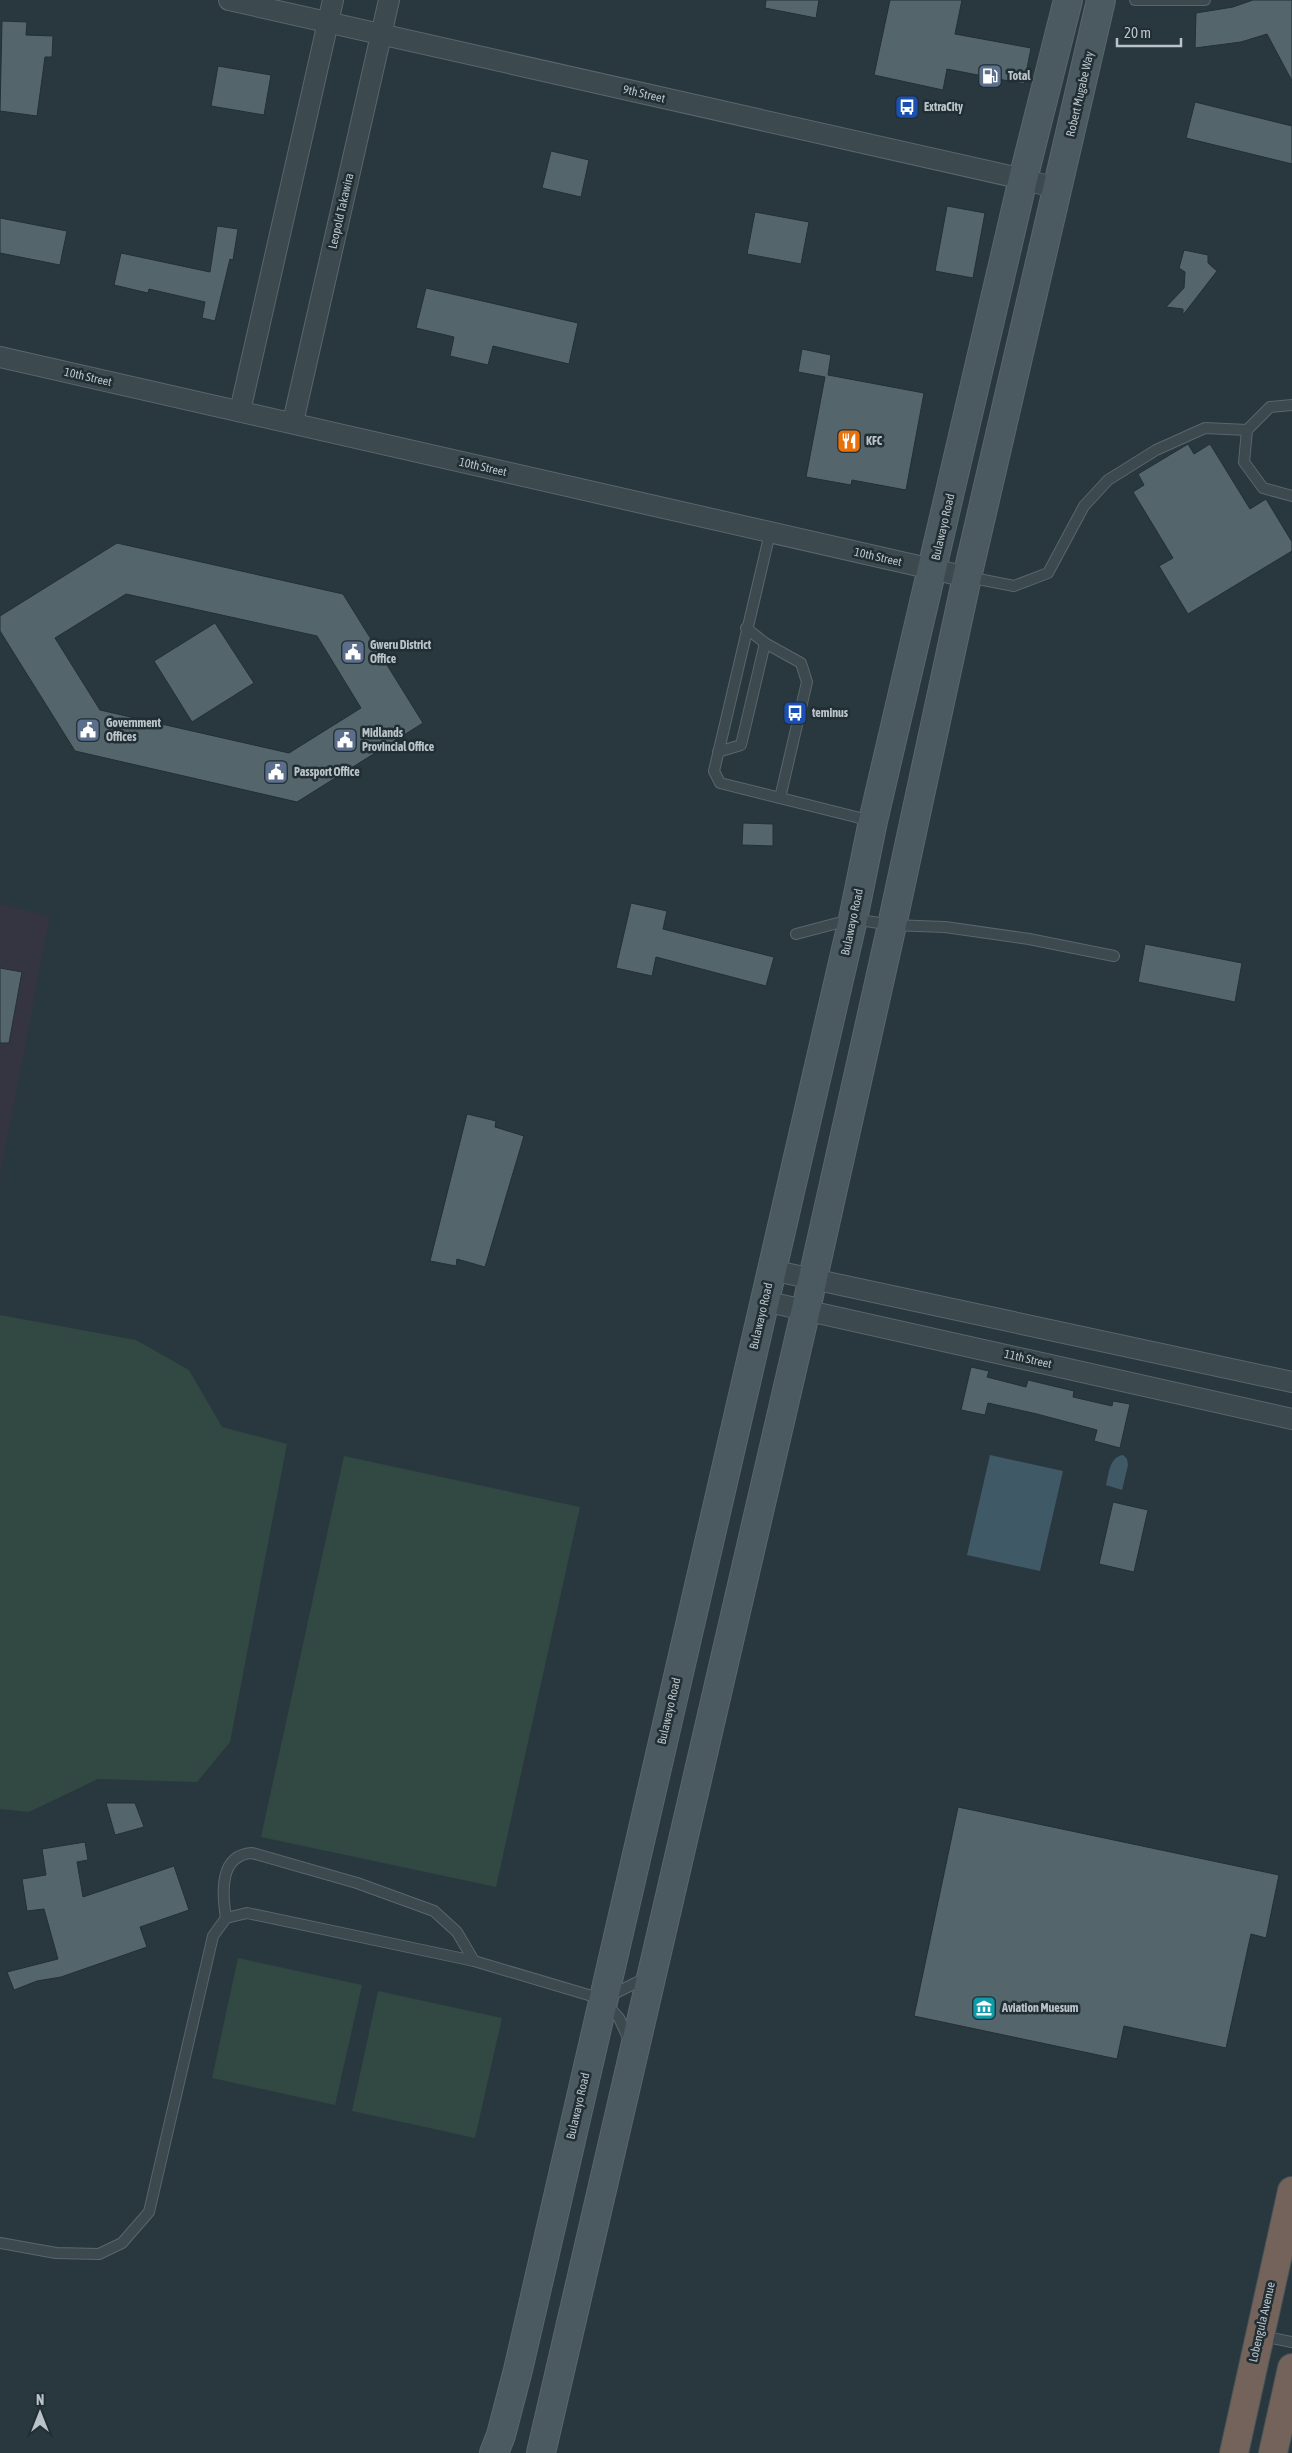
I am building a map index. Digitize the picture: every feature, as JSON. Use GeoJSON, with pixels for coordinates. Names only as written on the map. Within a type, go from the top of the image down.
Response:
{"type":"FeatureCollection","features":[{"type":"Feature","properties":{"kind":"highway","name":"Lobengula Avenue"},"geometry":{"type":"LineString","coordinates":[[1234,2453],[1292,2191]]}},
{"type":"Feature","properties":{"kind":"highway"},"geometry":{"type":"LineString","coordinates":[[1274,2453],[1292,2368]]}},
{"type":"Feature","properties":{"kind":"street","name":"9th Street"},"geometry":{"type":"LineString","coordinates":[[230,0],[382,36],[1024,179],[1059,189]]}},
{"type":"Feature","properties":{"kind":"street"},"geometry":{"type":"LineString","coordinates":[[240,411],[333,0]]}},
{"type":"Feature","properties":{"kind":"street","name":"Leopold Takawira"},"geometry":{"type":"LineString","coordinates":[[292,422],[389,0]]}},
{"type":"Feature","properties":{"kind":"street"},"geometry":{"type":"LineString","coordinates":[[1024,179],[1068,0]]}},
{"type":"Feature","properties":{"kind":"street","name":"Robert Mugabe Way"},"geometry":{"type":"LineString","coordinates":[[1059,189],[1102,0]]}},
{"type":"Feature","properties":{"kind":"street","name":"Bulawayo Road"},"geometry":{"type":"LineString","coordinates":[[494,2453],[501,2435],[518,2370],[602,1999],[853,919],[873,821],[1024,179]]}},
{"type":"Feature","properties":{"kind":"street"},"geometry":{"type":"LineString","coordinates":[[541,2453],[806,1309],[892,925],[967,576],[1059,189]]}},
{"type":"Feature","properties":{"kind":"street","name":"10th Street"},"geometry":{"type":"LineString","coordinates":[[0,357],[292,422],[933,570],[967,576]]}},
{"type":"Feature","properties":{"kind":"street"},"geometry":{"type":"LineString","coordinates":[[771,1270],[1292,1382]]}},
{"type":"Feature","properties":{"kind":"street","name":"11th Street"},"geometry":{"type":"LineString","coordinates":[[764,1300],[1292,1419]]}},
{"type":"Feature","properties":{"kind":"street"},"geometry":{"type":"LineString","coordinates":[[518,2370],[559,2376]]}},
{"type":"Feature","properties":{"kind":"lane"},"geometry":{"type":"LineString","coordinates":[[1135,0],[1167,2],[1205,0]]}},
{"type":"Feature","properties":{"kind":"lane"},"geometry":{"type":"LineString","coordinates":[[1292,405],[1270,407],[1247,430],[1244,462],[1263,488],[1292,496]]}},
{"type":"Feature","properties":{"kind":"lane"},"geometry":{"type":"LineString","coordinates":[[967,576],[1014,586],[1048,573],[1084,506],[1108,480],[1156,450],[1205,428],[1247,430]]}},
{"type":"Feature","properties":{"kind":"lane"},"geometry":{"type":"LineString","coordinates":[[770,533],[746,628],[714,771],[720,783],[873,821]]}},
{"type":"Feature","properties":{"kind":"lane"},"geometry":{"type":"LineString","coordinates":[[746,628],[764,643],[801,663],[807,682],[780,798]]}},
{"type":"Feature","properties":{"kind":"lane"},"geometry":{"type":"LineString","coordinates":[[718,752],[741,745],[764,643]]}},
{"type":"Feature","properties":{"kind":"lane"},"geometry":{"type":"LineString","coordinates":[[796,934],[853,919],[892,925],[945,928],[1028,939],[1114,956]]}},
{"type":"Feature","properties":{"kind":"lane"},"geometry":{"type":"LineString","coordinates":[[226,1918],[222,1896],[226,1872],[232,1862],[241,1854],[252,1853],[357,1883],[434,1911],[457,1932],[474,1961]]}},
{"type":"Feature","properties":{"kind":"lane"},"geometry":{"type":"LineString","coordinates":[[0,2243],[56,2253],[99,2254],[122,2243],[149,2212],[212,1936],[226,1918],[247,1913],[474,1961],[602,1999],[619,2018],[634,2050]]}},
{"type":"Feature","properties":{"kind":"lane"},"geometry":{"type":"LineString","coordinates":[[602,1999],[651,1975]]}},
{"type":"Feature","properties":{"kind":"lane"},"geometry":{"type":"LineString","coordinates":[[1259,2335],[1292,2342]]}},
{"type":"Feature","properties":{"kind":"shaded area"},"geometry":{"type":"Polygon","coordinates":[[[0,904],[50,916],[0,1176],[0,904]]]}},
{"type":"Feature","properties":{"kind":"green space"},"geometry":{"type":"Polygon","coordinates":[[[0,1315],[136,1340],[189,1370],[222,1427],[287,1444],[230,1742],[197,1782],[98,1779],[29,1812],[0,1809],[0,1315]]]}},
{"type":"Feature","properties":{"kind":"green space"},"geometry":{"type":"Polygon","coordinates":[[[344,1456],[580,1507],[496,1887],[261,1837],[344,1456]]]}},
{"type":"Feature","properties":{"kind":"green space"},"geometry":{"type":"Polygon","coordinates":[[[238,1958],[362,1985],[335,2105],[212,2078],[238,1958]]]}},
{"type":"Feature","properties":{"kind":"green space"},"geometry":{"type":"Polygon","coordinates":[[[378,1991],[502,2018],[475,2138],[352,2111],[378,1991]]]}},
{"type":"Feature","properties":{"kind":"water"},"geometry":{"type":"Polygon","coordinates":[[[990,1455],[1063,1471],[1040,1571],[967,1555],[990,1455]]]}},
{"type":"Feature","properties":{"kind":"water"},"geometry":{"type":"Polygon","coordinates":[[[1123,1455],[1127,1459],[1128,1465],[1122,1490],[1106,1485],[1112,1462],[1118,1456],[1123,1455]]]}},
{"type":"Feature","properties":{"kind":"building"},"geometry":{"type":"Polygon","coordinates":[[[766,0],[819,0],[816,18],[765,8],[766,0]]]}},
{"type":"Feature","properties":{"kind":"building"},"geometry":{"type":"Polygon","coordinates":[[[890,0],[962,0],[955,34],[1031,48],[1024,84],[947,69],[943,90],[874,75],[890,0]]]}},
{"type":"Feature","properties":{"kind":"building"},"geometry":{"type":"Polygon","coordinates":[[[1253,0],[1292,0],[1292,81],[1267,34],[1241,42],[1195,48],[1196,13],[1233,7],[1253,0]]]}},
{"type":"Feature","properties":{"kind":"building"},"geometry":{"type":"Polygon","coordinates":[[[2,21],[27,22],[26,35],[53,36],[52,57],[45,57],[37,116],[0,111],[2,21]]]}},
{"type":"Feature","properties":{"kind":"building"},"geometry":{"type":"Polygon","coordinates":[[[218,66],[271,75],[264,115],[211,106],[218,66]]]}},
{"type":"Feature","properties":{"kind":"building"},"geometry":{"type":"Polygon","coordinates":[[[1195,102],[1292,126],[1292,164],[1186,138],[1195,102]]]}},
{"type":"Feature","properties":{"kind":"building"},"geometry":{"type":"Polygon","coordinates":[[[551,151],[589,160],[581,197],[542,188],[551,151]]]}},
{"type":"Feature","properties":{"kind":"building"},"geometry":{"type":"Polygon","coordinates":[[[947,206],[985,213],[973,278],[935,271],[947,206]]]}},
{"type":"Feature","properties":{"kind":"building"},"geometry":{"type":"Polygon","coordinates":[[[755,212],[809,222],[801,264],[747,254],[755,212]]]}},
{"type":"Feature","properties":{"kind":"building"},"geometry":{"type":"Polygon","coordinates":[[[0,218],[67,231],[60,265],[0,253],[0,218]]]}},
{"type":"Feature","properties":{"kind":"building"},"geometry":{"type":"Polygon","coordinates":[[[217,226],[238,229],[233,260],[230,259],[215,321],[202,318],[205,302],[149,289],[148,293],[114,285],[121,253],[210,272],[217,226]]]}},
{"type":"Feature","properties":{"kind":"building"},"geometry":{"type":"Polygon","coordinates":[[[1184,250],[1208,255],[1208,263],[1217,271],[1183,315],[1183,309],[1166,307],[1184,288],[1185,272],[1179,268],[1184,250]]]}},
{"type":"Feature","properties":{"kind":"building"},"geometry":{"type":"Polygon","coordinates":[[[426,288],[578,323],[569,364],[493,346],[488,365],[450,356],[454,337],[416,328],[426,288]]]}},
{"type":"Feature","properties":{"kind":"building"},"geometry":{"type":"Polygon","coordinates":[[[802,349],[831,355],[828,375],[924,393],[906,490],[852,480],[851,485],[806,477],[825,377],[798,372],[802,349]]]}},
{"type":"Feature","properties":{"kind":"building"},"geometry":{"type":"Polygon","coordinates":[[[1188,444],[1194,454],[1210,444],[1250,509],[1266,499],[1292,542],[1292,551],[1188,614],[1159,566],[1173,558],[1133,492],[1144,485],[1138,474],[1188,444]]]}},
{"type":"Feature","properties":{"kind":"building"},"geometry":{"type":"Polygon","coordinates":[[[117,543],[343,594],[423,723],[297,802],[75,751],[0,631],[0,616],[117,543]],[[126,594],[55,638],[100,710],[289,753],[361,708],[317,636],[126,594]]]}},
{"type":"Feature","properties":{"kind":"building"},"geometry":{"type":"Polygon","coordinates":[[[215,623],[254,683],[192,722],[154,661],[215,623]]]}},
{"type":"Feature","properties":{"kind":"building"},"geometry":{"type":"Polygon","coordinates":[[[743,823],[773,824],[773,846],[742,845],[743,823]]]}},
{"type":"Feature","properties":{"kind":"building"},"geometry":{"type":"Polygon","coordinates":[[[631,903],[667,911],[663,929],[774,957],[766,986],[656,957],[652,976],[616,968],[631,903]]]}},
{"type":"Feature","properties":{"kind":"building"},"geometry":{"type":"Polygon","coordinates":[[[1145,944],[1242,963],[1235,1002],[1138,982],[1145,944]]]}},
{"type":"Feature","properties":{"kind":"building"},"geometry":{"type":"Polygon","coordinates":[[[0,968],[22,972],[9,1043],[0,1043],[0,968]]]}},
{"type":"Feature","properties":{"kind":"building"},"geometry":{"type":"Polygon","coordinates":[[[467,1114],[496,1121],[495,1127],[524,1136],[485,1267],[457,1259],[456,1266],[430,1261],[467,1114]]]}},
{"type":"Feature","properties":{"kind":"building"},"geometry":{"type":"Polygon","coordinates":[[[971,1367],[989,1371],[987,1377],[1026,1387],[1028,1380],[1074,1391],[1073,1397],[1112,1406],[1113,1401],[1130,1404],[1120,1448],[1094,1441],[1097,1430],[1037,1414],[988,1403],[985,1415],[961,1410],[971,1367]]]}},
{"type":"Feature","properties":{"kind":"building"},"geometry":{"type":"Polygon","coordinates":[[[1113,1502],[1148,1510],[1134,1572],[1099,1564],[1113,1502]]]}},
{"type":"Feature","properties":{"kind":"building"},"geometry":{"type":"Polygon","coordinates":[[[106,1803],[135,1803],[144,1827],[115,1835],[106,1803]]]}},
{"type":"Feature","properties":{"kind":"building"},"geometry":{"type":"Polygon","coordinates":[[[958,1807],[1279,1875],[1266,1938],[1251,1934],[1226,2048],[1124,2026],[1117,2059],[914,2016],[958,1807]]]}},
{"type":"Feature","properties":{"kind":"building"},"geometry":{"type":"Polygon","coordinates":[[[85,1842],[88,1860],[77,1862],[83,1897],[174,1866],[189,1910],[140,1927],[147,1947],[61,1977],[37,1981],[14,1990],[7,1972],[58,1959],[44,1909],[27,1911],[22,1879],[46,1875],[42,1849],[85,1842]]]}},
{"type":"Feature","properties":{"kind":"place","name":"Total"},"geometry":{"type":"Point","coordinates":[990,76]}},
{"type":"Feature","properties":{"kind":"place","name":"ExtraCity"},"geometry":{"type":"Point","coordinates":[907,107]}},
{"type":"Feature","properties":{"kind":"place","name":"KFC"},"geometry":{"type":"Point","coordinates":[849,441]}},
{"type":"Feature","properties":{"kind":"place","name":"Gweru District Office"},"geometry":{"type":"Point","coordinates":[353,652]}},
{"type":"Feature","properties":{"kind":"place","name":"teminus"},"geometry":{"type":"Point","coordinates":[795,713]}},
{"type":"Feature","properties":{"kind":"place","name":"Government Offices"},"geometry":{"type":"Point","coordinates":[88,730]}},
{"type":"Feature","properties":{"kind":"place","name":"Midlands Provincial Office"},"geometry":{"type":"Point","coordinates":[345,740]}},
{"type":"Feature","properties":{"kind":"place","name":"Passport Office"},"geometry":{"type":"Point","coordinates":[276,772]}},
{"type":"Feature","properties":{"kind":"place","name":"Aviation Muesum"},"geometry":{"type":"Point","coordinates":[984,2008]}}]}
